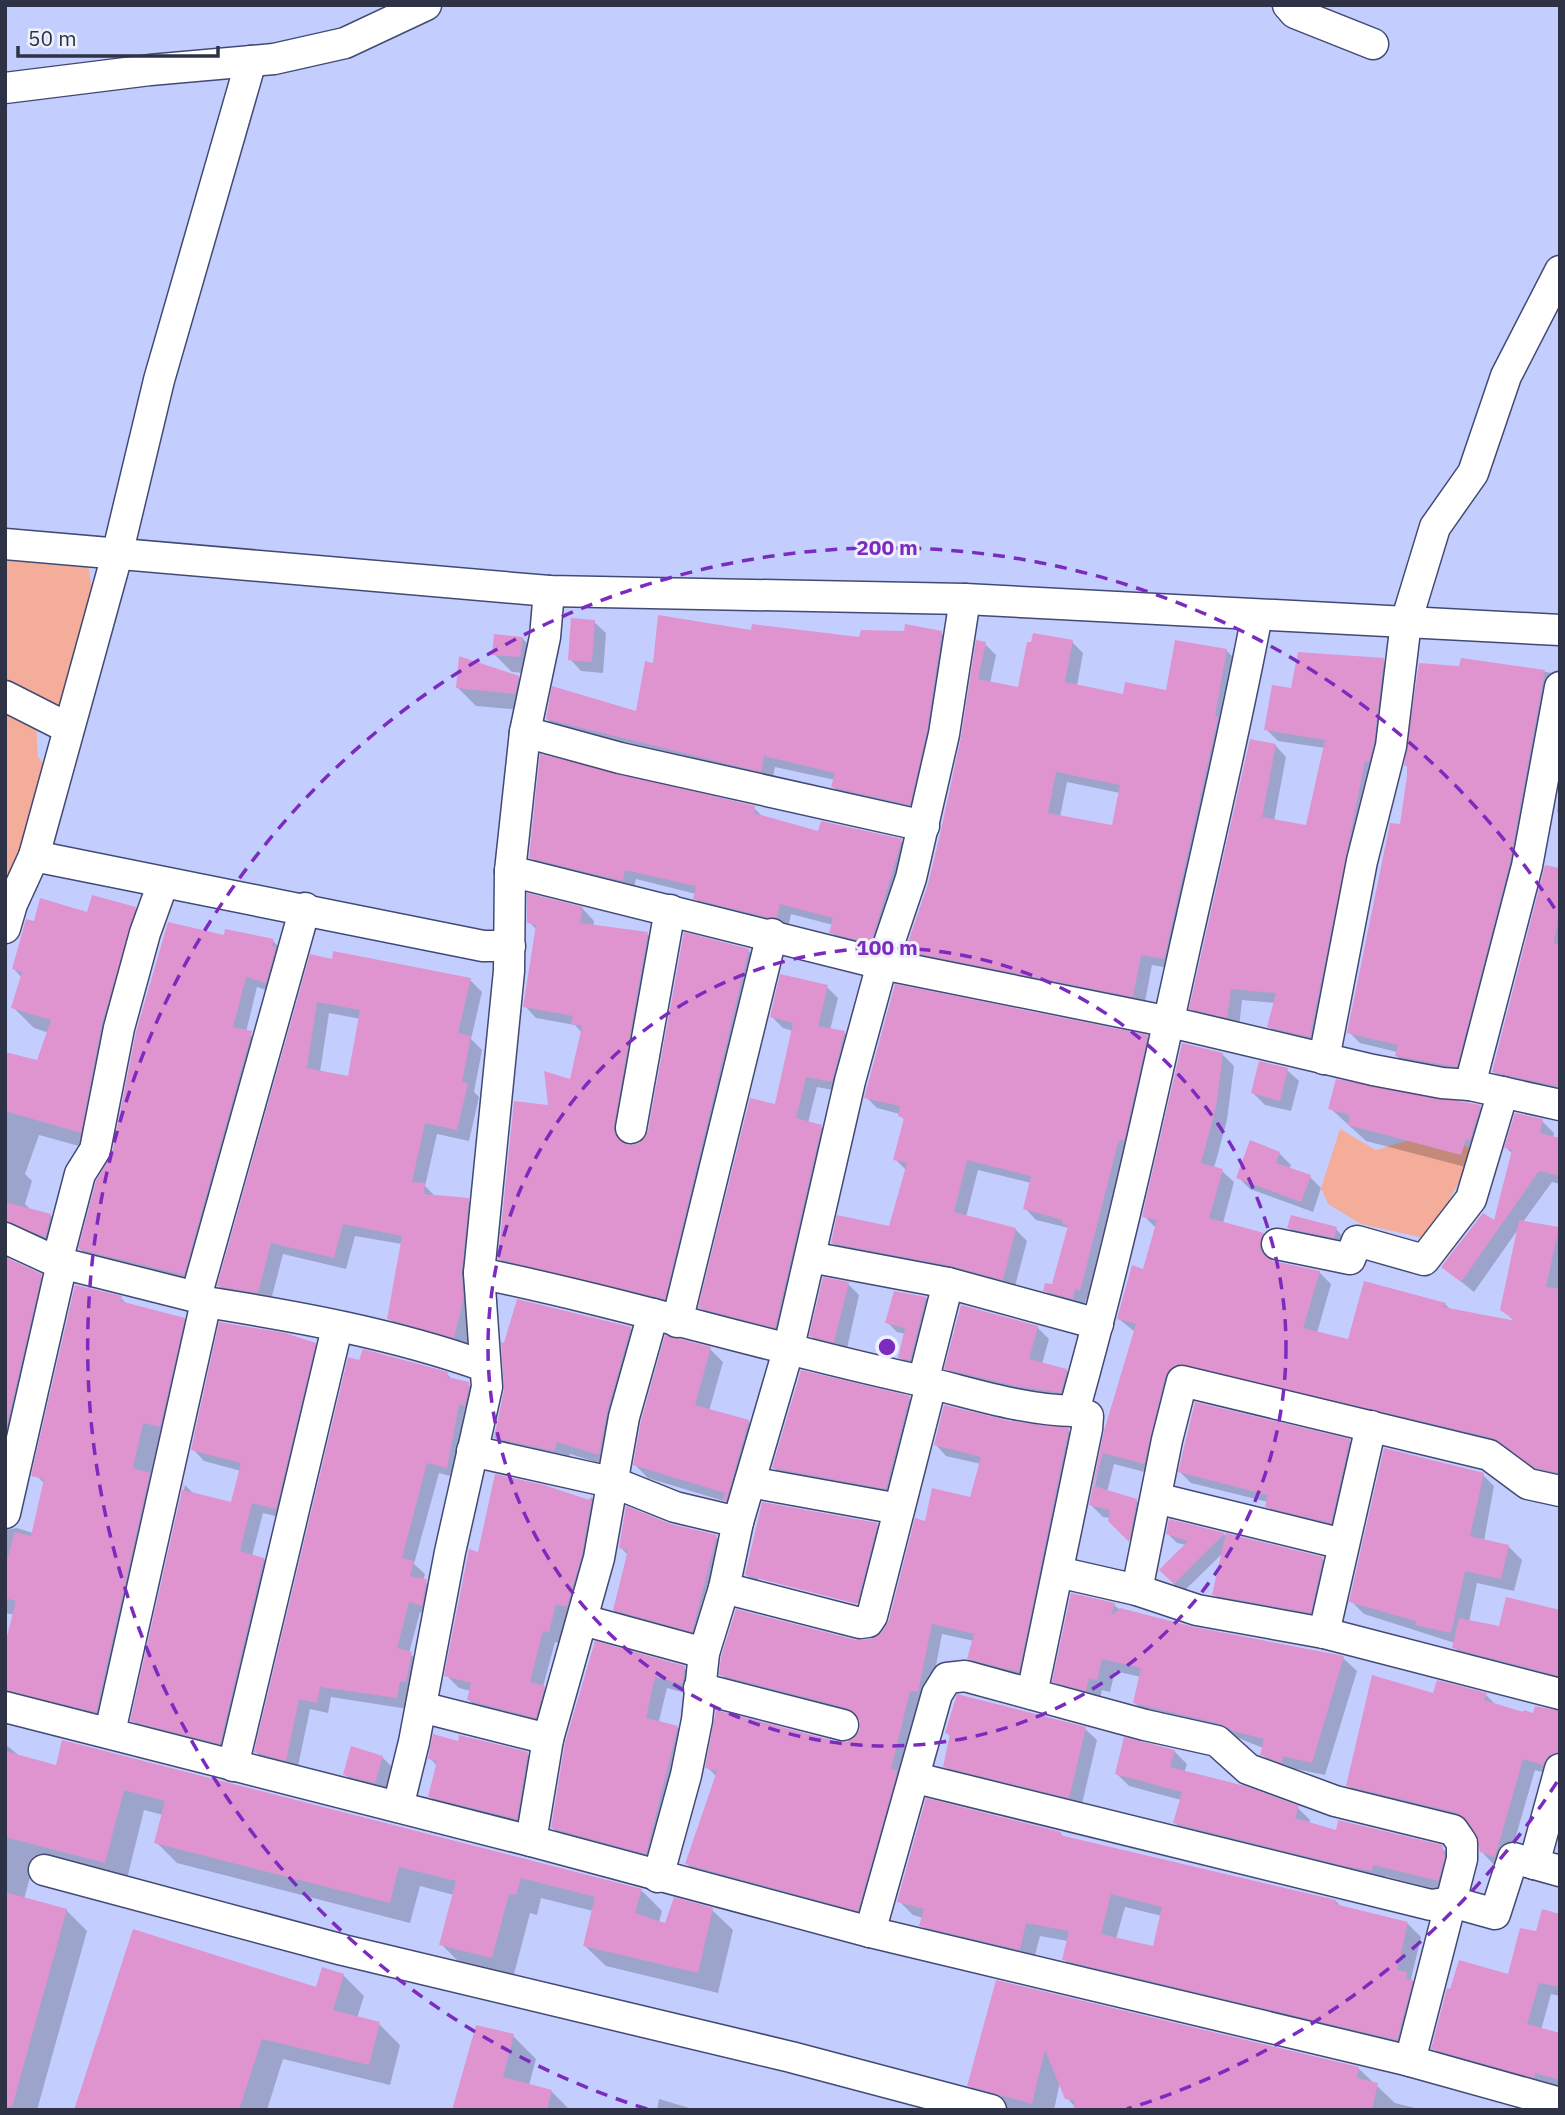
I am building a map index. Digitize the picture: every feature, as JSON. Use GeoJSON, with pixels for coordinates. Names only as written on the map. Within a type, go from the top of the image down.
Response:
{"type":"FeatureCollection","features":[{"type":"Feature","properties":{"kind":"street"},"geometry":{"type":"LineString","coordinates":[[5,88],[150,69],[251,61],[345,43],[426,5]]}},
{"type":"Feature","properties":{"kind":"street"},"geometry":{"type":"LineString","coordinates":[[1288,5],[1295,13],[1373,44]]}},
{"type":"Feature","properties":{"kind":"street"},"geometry":{"type":"LineString","coordinates":[[5,929],[12,904],[33,856],[117,555],[159,380],[251,61]]}},
{"type":"Feature","properties":{"kind":"street"},"geometry":{"type":"LineString","coordinates":[[1324,1059],[1362,861],[1391,746],[1406,622],[1435,527],[1473,473],[1506,376],[1560,271]]}},
{"type":"Feature","properties":{"kind":"street"},"geometry":{"type":"LineString","coordinates":[[5,544],[549,591],[965,599],[1560,630]]}},
{"type":"Feature","properties":{"kind":"street"},"geometry":{"type":"LineString","coordinates":[[398,1807],[487,1387],[479,1273],[510,946],[510,871],[525,732],[545,637],[549,591]]}},
{"type":"Feature","properties":{"kind":"street"},"geometry":{"type":"LineString","coordinates":[[658,1877],[686,1775],[697,1720],[704,1653],[724,1588],[738,1522],[788,1352],[850,1081],[882,964],[903,909],[923,826],[944,734],[965,599]]}},
{"type":"Feature","properties":{"kind":"street"},"geometry":{"type":"LineString","coordinates":[[1074,1411],[1098,1324],[1170,1022],[1239,716],[1257,615]]}},
{"type":"Feature","properties":{"kind":"street"},"geometry":{"type":"LineString","coordinates":[[1471,1085],[1527,866],[1560,687]]}},
{"type":"Feature","properties":{"kind":"street"},"geometry":{"type":"LineString","coordinates":[[5,696],[68,728]]}},
{"type":"Feature","properties":{"kind":"street"},"geometry":{"type":"LineString","coordinates":[[525,732],[621,758],[923,826]]}},
{"type":"Feature","properties":{"kind":"street"},"geometry":{"type":"LineString","coordinates":[[33,856],[163,883],[305,908],[483,946],[510,946]]}},
{"type":"Feature","properties":{"kind":"street"},"geometry":{"type":"LineString","coordinates":[[510,871],[772,934],[882,964],[1170,1022],[1324,1059],[1442,1083],[1471,1085],[1560,1105]]}},
{"type":"Feature","properties":{"kind":"street"},"geometry":{"type":"LineString","coordinates":[[5,1513],[80,1174],[95,1150],[119,1028],[145,933],[163,883]]}},
{"type":"Feature","properties":{"kind":"street"},"geometry":{"type":"LineString","coordinates":[[110,1732],[201,1299],[305,908]]}},
{"type":"Feature","properties":{"kind":"street"},"geometry":{"type":"LineString","coordinates":[[631,1128],[670,910]]}},
{"type":"Feature","properties":{"kind":"street"},"geometry":{"type":"LineString","coordinates":[[531,1841],[548,1739],[583,1620],[615,1483],[624,1416],[665,1318],[772,934]]}},
{"type":"Feature","properties":{"kind":"street"},"geometry":{"type":"LineString","coordinates":[[1277,1244],[1350,1259],[1357,1241],[1424,1260],[1472,1199],[1503,1092]]}},
{"type":"Feature","properties":{"kind":"street"},"geometry":{"type":"LineString","coordinates":[[5,1238],[59,1263],[201,1299],[420,1343],[484,1366]]}},
{"type":"Feature","properties":{"kind":"street"},"geometry":{"type":"LineString","coordinates":[[810,1257],[948,1283],[1098,1324]]}},
{"type":"Feature","properties":{"kind":"street"},"geometry":{"type":"LineString","coordinates":[[479,1273],[665,1318],[788,1352],[1043,1410],[1074,1411],[1088,1416],[1032,1693]]}},
{"type":"Feature","properties":{"kind":"street"},"geometry":{"type":"LineString","coordinates":[[724,1588],[860,1623],[868,1622],[899,1509],[948,1283]]}},
{"type":"Feature","properties":{"kind":"street"},"geometry":{"type":"LineString","coordinates":[[233,1766],[337,1328]]}},
{"type":"Feature","properties":{"kind":"street"},"geometry":{"type":"LineString","coordinates":[[1138,1590],[1182,1381],[1489,1455],[1528,1484],[1560,1491]]}},
{"type":"Feature","properties":{"kind":"street"},"geometry":{"type":"LineString","coordinates":[[1324,1633],[1371,1426]]}},
{"type":"Feature","properties":{"kind":"street"},"geometry":{"type":"LineString","coordinates":[[472,1451],[615,1483],[675,1507],[738,1522]]}},
{"type":"Feature","properties":{"kind":"street"},"geometry":{"type":"LineString","coordinates":[[750,1482],[899,1509]]}},
{"type":"Feature","properties":{"kind":"street"},"geometry":{"type":"LineString","coordinates":[[1156,1498],[1343,1545]]}},
{"type":"Feature","properties":{"kind":"street"},"geometry":{"type":"LineString","coordinates":[[1058,1572],[1138,1590],[1197,1611],[1324,1633],[1560,1694]]}},
{"type":"Feature","properties":{"kind":"street"},"geometry":{"type":"LineString","coordinates":[[583,1620],[704,1653]]}},
{"type":"Feature","properties":{"kind":"street"},"geometry":{"type":"LineString","coordinates":[[870,1932],[916,1779],[937,1694],[947,1678],[965,1676],[1145,1725],[1217,1741],[1248,1769],[1335,1801],[1453,1829],[1462,1843],[1462,1859],[1410,2061]]}},
{"type":"Feature","properties":{"kind":"street"},"geometry":{"type":"LineString","coordinates":[[699,1688],[843,1725]]}},
{"type":"Feature","properties":{"kind":"street"},"geometry":{"type":"LineString","coordinates":[[5,1707],[531,1841],[870,1932],[1410,2061],[1560,2103]]}},
{"type":"Feature","properties":{"kind":"street"},"geometry":{"type":"LineString","coordinates":[[421,1707],[548,1739]]}},
{"type":"Feature","properties":{"kind":"street"},"geometry":{"type":"LineString","coordinates":[[916,1779],[1431,1905],[1452,1902],[1495,1914],[1513,1858],[1547,1868],[1560,1769]]}},
{"type":"Feature","properties":{"kind":"street"},"geometry":{"type":"LineString","coordinates":[[44,1870],[343,1950],[764,2050],[991,2110]]}},
{"type":"Feature","properties":{"kind":"shaded area"},"geometry":{"type":"Polygon","coordinates":[[[5,554],[88,563],[92,592],[70,693],[54,715],[5,692],[5,554]]]}},
{"type":"Feature","properties":{"kind":"shaded area"},"geometry":{"type":"Polygon","coordinates":[[[5,711],[36,722],[38,757],[52,774],[5,927],[5,711]]]}},
{"type":"Feature","properties":{"kind":"shaded area"},"geometry":{"type":"Polygon","coordinates":[[[1340,1129],[1376,1150],[1436,1132],[1472,1149],[1466,1169],[1428,1239],[1361,1224],[1328,1204],[1321,1188],[1340,1129]]]}},
{"type":"Feature","properties":{"kind":"building"},"geometry":{"type":"Polygon","coordinates":[[[658,615],[751,630],[752,624],[859,637],[861,630],[904,631],[905,624],[942,631],[927,731],[910,805],[831,787],[835,773],[764,756],[761,772],[546,719],[552,686],[636,711],[645,661],[653,663],[658,615]]]}},
{"type":"Feature","properties":{"kind":"building"},"geometry":{"type":"Polygon","coordinates":[[[571,618],[595,620],[592,662],[568,660],[571,618]]]}},
{"type":"Feature","properties":{"kind":"building"},"geometry":{"type":"Polygon","coordinates":[[[1033,633],[1073,640],[1065,682],[1123,694],[1125,682],[1166,690],[1175,640],[1227,649],[1215,716],[1218,717],[1164,959],[1141,955],[1133,997],[905,951],[928,884],[941,830],[961,737],[976,640],[986,642],[978,679],[1018,687],[1027,642],[1031,642],[1033,633]],[[1056,772],[1048,813],[1112,825],[1120,785],[1056,772]]]}},
{"type":"Feature","properties":{"kind":"building"},"geometry":{"type":"Polygon","coordinates":[[[494,634],[523,637],[520,657],[492,655],[494,634]]]}},
{"type":"Feature","properties":{"kind":"building"},"geometry":{"type":"Polygon","coordinates":[[[1298,652],[1384,658],[1374,743],[1369,762],[1365,761],[1310,1037],[1267,1027],[1276,993],[1231,989],[1227,1018],[1189,1009],[1250,739],[1276,744],[1262,817],[1306,825],[1325,740],[1264,730],[1272,685],[1291,688],[1298,652]]]}},
{"type":"Feature","properties":{"kind":"building"},"geometry":{"type":"Polygon","coordinates":[[[459,656],[519,676],[515,694],[456,688],[459,656]]]}},
{"type":"Feature","properties":{"kind":"building"},"geometry":{"type":"Polygon","coordinates":[[[1461,658],[1545,670],[1510,862],[1457,1067],[1395,1056],[1398,1045],[1347,1033],[1390,823],[1400,824],[1407,776],[1407,766],[1404,766],[1419,663],[1459,666],[1461,658]]]}},
{"type":"Feature","properties":{"kind":"building"},"geometry":{"type":"Polygon","coordinates":[[[540,754],[755,806],[754,813],[818,831],[821,821],[902,839],[871,943],[829,933],[833,918],[780,904],[777,917],[767,917],[693,899],[696,886],[625,870],[623,881],[529,858],[540,754]]]}},
{"type":"Feature","properties":{"kind":"building"},"geometry":{"type":"Polygon","coordinates":[[[1545,865],[1560,868],[1560,902],[1554,943],[1560,945],[1560,1087],[1492,1072],[1545,865]]]}},
{"type":"Feature","properties":{"kind":"building"},"geometry":{"type":"Polygon","coordinates":[[[527,893],[583,907],[580,923],[648,932],[614,1125],[615,1135],[627,1145],[638,1144],[648,1131],[684,932],[749,949],[665,1299],[498,1259],[514,1101],[548,1105],[544,1071],[570,1079],[582,1026],[571,1024],[573,1016],[523,1007],[536,925],[527,923],[527,893]]]}},
{"type":"Feature","properties":{"kind":"building"},"geometry":{"type":"Polygon","coordinates":[[[92,895],[136,907],[102,1023],[81,1133],[5,1111],[5,1052],[37,1060],[51,1020],[11,1008],[22,972],[12,969],[26,919],[34,921],[40,898],[87,912],[92,895]]]}},
{"type":"Feature","properties":{"kind":"building"},"geometry":{"type":"Polygon","coordinates":[[[168,922],[224,935],[225,929],[274,939],[272,946],[276,947],[266,983],[246,977],[233,1027],[252,1031],[184,1275],[78,1249],[96,1181],[112,1153],[136,1032],[168,922]]]}},
{"type":"Feature","properties":{"kind":"building"},"geometry":{"type":"Polygon","coordinates":[[[333,951],[471,978],[458,1033],[471,1036],[462,1082],[468,1083],[457,1130],[425,1123],[412,1182],[425,1183],[424,1194],[469,1198],[462,1271],[463,1300],[454,1338],[387,1319],[402,1236],[343,1224],[334,1258],[271,1243],[258,1293],[217,1286],[310,954],[332,959],[333,951]],[[317,1002],[307,1068],[348,1076],[360,1010],[317,1002]]]}},
{"type":"Feature","properties":{"kind":"building"},"geometry":{"type":"Polygon","coordinates":[[[780,974],[828,985],[818,1026],[845,1031],[832,1082],[806,1077],[796,1118],[822,1125],[775,1328],[698,1308],[750,1098],[775,1104],[793,1023],[770,1017],[780,974]]]}},
{"type":"Feature","properties":{"kind":"building"},"geometry":{"type":"Polygon","coordinates":[[[895,984],[1148,1035],[1124,1141],[1120,1140],[1118,1143],[1080,1291],[1075,1289],[1073,1299],[1043,1291],[1045,1283],[1052,1284],[1068,1226],[1062,1224],[1063,1220],[1023,1209],[1031,1176],[967,1160],[954,1212],[1016,1228],[1003,1280],[951,1266],[831,1243],[837,1215],[889,1226],[907,1163],[893,1160],[904,1118],[898,1116],[900,1106],[864,1098],[895,984]]]}},
{"type":"Feature","properties":{"kind":"building"},"geometry":{"type":"Polygon","coordinates":[[[1182,1043],[1223,1053],[1216,1107],[1201,1163],[1223,1169],[1209,1218],[1264,1233],[1260,1249],[1273,1261],[1320,1271],[1303,1328],[1348,1339],[1364,1281],[1446,1303],[1443,1307],[1516,1321],[1500,1310],[1519,1220],[1559,1227],[1546,1287],[1560,1289],[1560,1473],[1535,1468],[1493,1438],[1178,1364],[1165,1377],[1144,1464],[1103,1453],[1094,1486],[1137,1499],[1129,1542],[1108,1521],[1110,1510],[1089,1505],[1104,1431],[1136,1324],[1117,1319],[1132,1265],[1143,1269],[1157,1220],[1142,1217],[1182,1043]]]}},
{"type":"Feature","properties":{"kind":"building"},"geometry":{"type":"Polygon","coordinates":[[[1259,1061],[1288,1068],[1280,1101],[1251,1093],[1259,1061]]]}},
{"type":"Feature","properties":{"kind":"building"},"geometry":{"type":"Polygon","coordinates":[[[1336,1079],[1481,1105],[1470,1140],[1466,1139],[1461,1155],[1348,1125],[1350,1115],[1328,1109],[1336,1079]]]}},
{"type":"Feature","properties":{"kind":"building"},"geometry":{"type":"Polygon","coordinates":[[[1515,1113],[1543,1119],[1540,1133],[1560,1138],[1560,1176],[1539,1171],[1461,1282],[1441,1267],[1483,1213],[1494,1220],[1512,1150],[1504,1148],[1515,1113]]]}},
{"type":"Feature","properties":{"kind":"building"},"geometry":{"type":"Polygon","coordinates":[[[1250,1140],[1280,1152],[1276,1163],[1311,1175],[1301,1202],[1236,1178],[1250,1140]]]}},
{"type":"Feature","properties":{"kind":"building"},"geometry":{"type":"Polygon","coordinates":[[[5,1202],[51,1214],[45,1237],[5,1221],[5,1202]]]}},
{"type":"Feature","properties":{"kind":"building"},"geometry":{"type":"Polygon","coordinates":[[[1291,1215],[1337,1227],[1334,1238],[1287,1228],[1291,1215]]]}},
{"type":"Feature","properties":{"kind":"building"},"geometry":{"type":"Polygon","coordinates":[[[5,1257],[42,1274],[5,1433],[5,1257]]]}},
{"type":"Feature","properties":{"kind":"building"},"geometry":{"type":"Polygon","coordinates":[[[823,1277],[849,1282],[834,1343],[809,1336],[823,1277]]]}},
{"type":"Feature","properties":{"kind":"building"},"geometry":{"type":"Polygon","coordinates":[[[75,1285],[122,1296],[120,1301],[185,1318],[160,1427],[143,1423],[133,1468],[150,1473],[96,1712],[5,1690],[5,1644],[16,1601],[5,1598],[5,1567],[15,1532],[31,1536],[44,1479],[31,1476],[75,1285]]]}},
{"type":"Feature","properties":{"kind":"building"},"geometry":{"type":"Polygon","coordinates":[[[894,1291],[926,1297],[910,1360],[898,1358],[905,1328],[885,1323],[894,1291]]]}},
{"type":"Feature","properties":{"kind":"building"},"geometry":{"type":"Polygon","coordinates":[[[517,1299],[631,1327],[607,1412],[599,1455],[557,1442],[554,1451],[494,1438],[504,1390],[501,1342],[504,1343],[517,1299]]]}},
{"type":"Feature","properties":{"kind":"building"},"geometry":{"type":"Polygon","coordinates":[[[961,1305],[1038,1326],[1029,1359],[1067,1369],[1061,1393],[1016,1386],[944,1369],[961,1305]]]}},
{"type":"Feature","properties":{"kind":"building"},"geometry":{"type":"Polygon","coordinates":[[[219,1322],[285,1333],[316,1343],[276,1509],[252,1503],[240,1551],[264,1558],[220,1744],[130,1721],[184,1481],[183,1490],[231,1502],[241,1463],[191,1450],[219,1322]]]}},
{"type":"Feature","properties":{"kind":"building"},"geometry":{"type":"Polygon","coordinates":[[[665,1335],[711,1347],[695,1405],[749,1420],[726,1501],[723,1501],[725,1493],[633,1465],[641,1421],[665,1335]]]}},
{"type":"Feature","properties":{"kind":"building"},"geometry":{"type":"Polygon","coordinates":[[[363,1349],[448,1372],[447,1377],[469,1382],[469,1386],[465,1406],[459,1404],[447,1468],[427,1463],[402,1558],[414,1561],[410,1576],[427,1579],[422,1606],[409,1602],[397,1648],[412,1652],[406,1682],[400,1681],[397,1698],[320,1687],[317,1703],[299,1699],[286,1761],[254,1752],[348,1357],[359,1360],[363,1349]]]}},
{"type":"Feature","properties":{"kind":"building"},"geometry":{"type":"Polygon","coordinates":[[[801,1370],[910,1396],[886,1489],[772,1468],[801,1370]]]}},
{"type":"Feature","properties":{"kind":"building"},"geometry":{"type":"Polygon","coordinates":[[[1195,1402],[1350,1439],[1331,1523],[1265,1507],[1268,1495],[1178,1472],[1195,1402]]]}},
{"type":"Feature","properties":{"kind":"building"},"geometry":{"type":"Polygon","coordinates":[[[944,1405],[1010,1421],[1069,1428],[1019,1672],[967,1659],[974,1634],[932,1624],[918,1692],[910,1691],[891,1769],[897,1770],[895,1780],[858,1911],[685,1864],[717,1771],[705,1768],[716,1710],[839,1742],[848,1742],[860,1730],[860,1720],[847,1708],[719,1675],[721,1657],[736,1609],[856,1640],[871,1639],[882,1632],[889,1620],[915,1518],[925,1521],[932,1488],[970,1497],[981,1457],[934,1445],[944,1405]]]}},
{"type":"Feature","properties":{"kind":"building"},"geometry":{"type":"Polygon","coordinates":[[[1384,1448],[1484,1473],[1470,1536],[1509,1545],[1501,1579],[1465,1571],[1451,1633],[1415,1625],[1416,1621],[1349,1602],[1384,1448]]]}},
{"type":"Feature","properties":{"kind":"building"},"geometry":{"type":"Polygon","coordinates":[[[495,1474],[544,1485],[589,1500],[592,1496],[582,1554],[567,1607],[556,1604],[549,1632],[543,1631],[530,1682],[545,1686],[536,1718],[467,1700],[471,1683],[444,1676],[469,1549],[478,1552],[495,1474]]]}},
{"type":"Feature","properties":{"kind":"building"},"geometry":{"type":"Polygon","coordinates":[[[762,1502],[878,1523],[857,1604],[745,1575],[762,1502]]]}},
{"type":"Feature","properties":{"kind":"building"},"geometry":{"type":"Polygon","coordinates":[[[626,1506],[671,1524],[717,1535],[692,1632],[609,1609],[613,1610],[628,1550],[619,1548],[626,1506]]]}},
{"type":"Feature","properties":{"kind":"building"},"geometry":{"type":"Polygon","coordinates":[[[1169,1519],[1225,1533],[1174,1584],[1159,1570],[1188,1541],[1166,1534],[1169,1519]]]}},
{"type":"Feature","properties":{"kind":"building"},"geometry":{"type":"Polygon","coordinates":[[[1226,1533],[1323,1557],[1311,1613],[1212,1595],[1226,1533]]]}},
{"type":"Feature","properties":{"kind":"building"},"geometry":{"type":"Polygon","coordinates":[[[1071,1593],[1115,1603],[1111,1616],[1120,1608],[1194,1627],[1344,1656],[1312,1763],[1283,1756],[1282,1763],[1260,1755],[1264,1739],[1233,1731],[1221,1724],[1133,1703],[1141,1668],[1102,1659],[1097,1680],[1089,1678],[1086,1691],[1052,1682],[1071,1593]]]}},
{"type":"Feature","properties":{"kind":"building"},"geometry":{"type":"Polygon","coordinates":[[[1506,1597],[1560,1610],[1560,1676],[1452,1648],[1459,1618],[1499,1626],[1506,1597]]]}},
{"type":"Feature","properties":{"kind":"building"},"geometry":{"type":"Polygon","coordinates":[[[595,1641],[685,1666],[682,1684],[655,1677],[646,1718],[678,1726],[646,1854],[551,1828],[565,1743],[595,1641]]]}},
{"type":"Feature","properties":{"kind":"building"},"geometry":{"type":"Polygon","coordinates":[[[1372,1675],[1433,1693],[1437,1680],[1487,1693],[1484,1700],[1523,1712],[1533,1713],[1535,1706],[1560,1711],[1560,1752],[1548,1756],[1543,1765],[1523,1759],[1495,1857],[1480,1852],[1476,1833],[1458,1813],[1346,1786],[1372,1675]]]}},
{"type":"Feature","properties":{"kind":"building"},"geometry":{"type":"Polygon","coordinates":[[[957,1694],[1086,1727],[1069,1798],[943,1767],[950,1734],[945,1733],[957,1694]]]}},
{"type":"Feature","properties":{"kind":"building"},"geometry":{"type":"Polygon","coordinates":[[[433,1734],[458,1741],[459,1735],[528,1752],[517,1819],[428,1797],[437,1761],[428,1759],[433,1734]]]}},
{"type":"Feature","properties":{"kind":"building"},"geometry":{"type":"Polygon","coordinates":[[[1124,1737],[1175,1750],[1170,1767],[1245,1786],[1299,1806],[1295,1818],[1336,1830],[1338,1820],[1442,1845],[1445,1857],[1438,1881],[1373,1865],[1372,1871],[1345,1866],[1173,1823],[1182,1792],[1115,1774],[1124,1737]]]}},
{"type":"Feature","properties":{"kind":"building"},"geometry":{"type":"Polygon","coordinates":[[[62,1740],[642,1889],[635,1913],[665,1923],[674,1897],[713,1908],[698,1973],[583,1946],[595,1897],[521,1878],[516,1895],[509,1894],[492,1958],[439,1945],[456,1881],[399,1867],[390,1903],[154,1843],[165,1801],[124,1790],[105,1863],[5,1837],[5,1751],[56,1765],[62,1740]]]}},
{"type":"Feature","properties":{"kind":"building"},"geometry":{"type":"Polygon","coordinates":[[[351,1746],[383,1756],[375,1783],[343,1775],[351,1746]]]}},
{"type":"Feature","properties":{"kind":"building"},"geometry":{"type":"Polygon","coordinates":[[[926,1798],[1061,1832],[1060,1835],[1336,1900],[1335,1904],[1408,1922],[1397,1970],[1407,1972],[1406,1979],[1413,1980],[1397,2040],[1062,1960],[1069,1931],[1026,1923],[1020,1950],[919,1926],[924,1909],[897,1902],[926,1798]],[[1111,1894],[1101,1934],[1153,1946],[1162,1907],[1111,1894]]]}},
{"type":"Feature","properties":{"kind":"building"},"geometry":{"type":"Polygon","coordinates":[[[5,1892],[67,1909],[12,2107],[5,2106],[5,1892]]]}},
{"type":"Feature","properties":{"kind":"building"},"geometry":{"type":"Polygon","coordinates":[[[1542,1909],[1560,1914],[1560,1987],[1539,1983],[1527,2024],[1560,2033],[1560,2080],[1535,2073],[1534,2078],[1431,2049],[1447,1988],[1450,1989],[1459,1960],[1508,1974],[1520,1928],[1536,1931],[1542,1909]]]}},
{"type":"Feature","properties":{"kind":"building"},"geometry":{"type":"Polygon","coordinates":[[[133,1929],[316,1987],[322,1967],[344,1974],[333,2010],[380,2022],[369,2065],[262,2039],[239,2110],[74,2110],[133,1929]]]}},
{"type":"Feature","properties":{"kind":"building"},"geometry":{"type":"Polygon","coordinates":[[[996,1980],[1359,2067],[1357,2078],[1378,2083],[1372,2110],[1073,2110],[1075,2101],[1065,2099],[1045,2050],[1032,2104],[967,2086],[996,1980]]]}},
{"type":"Feature","properties":{"kind":"building"},"geometry":{"type":"Polygon","coordinates":[[[476,2025],[514,2034],[503,2077],[552,2090],[547,2110],[452,2110],[476,2025]]]}}]}
